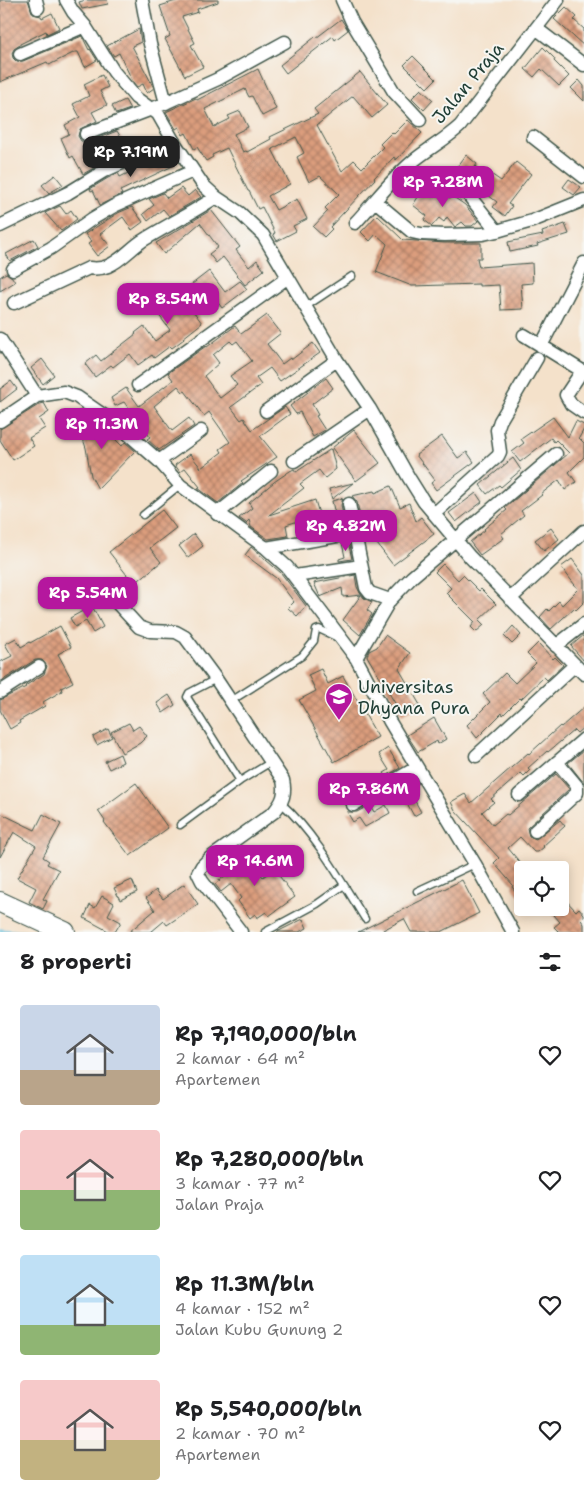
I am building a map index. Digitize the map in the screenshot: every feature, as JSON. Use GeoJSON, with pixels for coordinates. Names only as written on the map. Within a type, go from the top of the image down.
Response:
{"type":"FeatureCollection","features":[{"type":"Feature","properties":{"kind":"main road"},"geometry":{"type":"LineString","coordinates":[[0,902],[57,928]]}},
{"type":"Feature","properties":{"kind":"street"},"geometry":{"type":"LineString","coordinates":[[66,0],[114,72],[136,98],[158,114],[203,185],[216,197],[240,213],[263,234],[287,278],[337,360],[370,409],[408,478],[434,514],[470,557],[584,674]]}},
{"type":"Feature","properties":{"kind":"street","name":"Jalan Praja"},"geometry":{"type":"LineString","coordinates":[[355,223],[410,164],[437,143],[450,136],[460,126],[558,0]]}},
{"type":"Feature","properties":{"kind":"street"},"geometry":{"type":"LineString","coordinates":[[145,1],[150,44],[166,102]]}},
{"type":"Feature","properties":{"kind":"street"},"geometry":{"type":"LineString","coordinates":[[343,1],[352,22],[394,92],[420,120]]}},
{"type":"Feature","properties":{"kind":"street"},"geometry":{"type":"LineString","coordinates":[[20,54],[85,26]]}},
{"type":"Feature","properties":{"kind":"street"},"geometry":{"type":"LineString","coordinates":[[537,29],[584,65]]}},
{"type":"Feature","properties":{"kind":"street"},"geometry":{"type":"LineString","coordinates":[[86,134],[152,109],[218,79],[285,42]]}},
{"type":"Feature","properties":{"kind":"street"},"geometry":{"type":"LineString","coordinates":[[533,137],[584,177]]}},
{"type":"Feature","properties":{"kind":"street"},"geometry":{"type":"LineString","coordinates":[[0,226],[68,193],[104,171],[174,142]]}},
{"type":"Feature","properties":{"kind":"street"},"geometry":{"type":"LineString","coordinates":[[13,269],[51,248],[114,206],[193,171]]}},
{"type":"Feature","properties":{"kind":"street"},"geometry":{"type":"LineString","coordinates":[[466,192],[498,231]]}},
{"type":"Feature","properties":{"kind":"street"},"geometry":{"type":"LineString","coordinates":[[14,303],[89,268],[100,269],[124,258],[128,252],[142,242],[216,197]]}},
{"type":"Feature","properties":{"kind":"street"},"geometry":{"type":"LineString","coordinates":[[375,202],[412,232],[421,234],[483,234],[532,221],[584,200]]}},
{"type":"Feature","properties":{"kind":"street"},"geometry":{"type":"LineString","coordinates":[[434,514],[498,456],[500,452],[497,430],[500,421],[539,352],[584,263]]}},
{"type":"Feature","properties":{"kind":"street"},"geometry":{"type":"LineString","coordinates":[[138,385],[287,278]]}},
{"type":"Feature","properties":{"kind":"street"},"geometry":{"type":"LineString","coordinates":[[524,335],[539,352],[583,372],[566,395],[571,404],[584,413]]}},
{"type":"Feature","properties":{"kind":"street"},"geometry":{"type":"LineString","coordinates":[[0,339],[37,396]]}},
{"type":"Feature","properties":{"kind":"street"},"geometry":{"type":"LineString","coordinates":[[266,411],[337,360]]}},
{"type":"Feature","properties":{"kind":"street"},"geometry":{"type":"LineString","coordinates":[[0,421],[37,396],[64,392],[77,397],[119,426],[159,461],[180,485],[266,548],[295,576],[356,658],[416,768],[475,864],[513,932]]}},
{"type":"Feature","properties":{"kind":"street"},"geometry":{"type":"LineString","coordinates":[[294,461],[370,409]]}},
{"type":"Feature","properties":{"kind":"street"},"geometry":{"type":"LineString","coordinates":[[159,461],[201,431]]}},
{"type":"Feature","properties":{"kind":"street"},"geometry":{"type":"LineString","coordinates":[[356,658],[390,600],[412,577],[556,454]]}},
{"type":"Feature","properties":{"kind":"street"},"geometry":{"type":"LineString","coordinates":[[218,514],[271,471]]}},
{"type":"Feature","properties":{"kind":"street"},"geometry":{"type":"LineString","coordinates":[[349,504],[367,591],[390,600]]}},
{"type":"Feature","properties":{"kind":"street"},"geometry":{"type":"LineString","coordinates":[[510,599],[584,531]]}},
{"type":"Feature","properties":{"kind":"street"},"geometry":{"type":"LineString","coordinates":[[266,548],[355,533]]}},
{"type":"Feature","properties":{"kind":"street"},"geometry":{"type":"LineString","coordinates":[[295,576],[362,566]]}},
{"type":"Feature","properties":{"kind":"street"},"geometry":{"type":"LineString","coordinates":[[116,602],[139,627],[150,631],[176,632],[185,636],[283,780],[284,788],[281,804],[274,812],[210,858],[198,873],[235,930]]}},
{"type":"Feature","properties":{"kind":"street"},"geometry":{"type":"LineString","coordinates":[[556,646],[584,624]]}},
{"type":"Feature","properties":{"kind":"street"},"geometry":{"type":"LineString","coordinates":[[476,756],[575,665]]}},
{"type":"Feature","properties":{"kind":"street"},"geometry":{"type":"LineString","coordinates":[[0,692],[39,667]]}},
{"type":"Feature","properties":{"kind":"street"},"geometry":{"type":"LineString","coordinates":[[519,795],[584,739]]}},
{"type":"Feature","properties":{"kind":"street"},"geometry":{"type":"LineString","coordinates":[[535,830],[577,793],[578,786],[557,762]]}},
{"type":"Feature","properties":{"kind":"street"},"geometry":{"type":"LineString","coordinates":[[353,805],[416,768]]}},
{"type":"Feature","properties":{"kind":"lane"},"geometry":{"type":"LineString","coordinates":[[305,307],[352,276]]}},
{"type":"Feature","properties":{"kind":"lane"},"geometry":{"type":"LineString","coordinates":[[143,515],[180,485]]}},
{"type":"Feature","properties":{"kind":"lane"},"geometry":{"type":"LineString","coordinates":[[230,700],[302,656],[314,641],[316,630],[320,629],[344,641]]}},
{"type":"Feature","properties":{"kind":"lane"},"geometry":{"type":"LineString","coordinates":[[216,679],[189,693],[187,697],[240,781]]}},
{"type":"Feature","properties":{"kind":"lane"},"geometry":{"type":"LineString","coordinates":[[180,824],[240,781],[271,762]]}},
{"type":"Feature","properties":{"kind":"lane"},"geometry":{"type":"LineString","coordinates":[[281,804],[303,826],[366,918]]}},
{"type":"Feature","properties":{"kind":"lane"},"geometry":{"type":"LineString","coordinates":[[417,891],[475,864]]}},
{"type":"Feature","properties":{"kind":"lane"},"geometry":{"type":"LineString","coordinates":[[265,932],[316,904],[344,885]]}},
{"type":"Feature","properties":{"kind":"building"},"geometry":{"type":"Polygon","coordinates":[[[0,0],[28,0],[33,14],[42,18],[52,13],[59,28],[47,34],[46,31],[20,44],[12,53],[16,61],[23,61],[82,36],[97,60],[85,67],[78,52],[75,52],[49,65],[47,62],[0,82],[0,0]]]}},
{"type":"Feature","properties":{"kind":"building"},"geometry":{"type":"Polygon","coordinates":[[[107,0],[108,4],[82,9],[79,2],[107,0]]]}},
{"type":"Feature","properties":{"kind":"building"},"geometry":{"type":"Polygon","coordinates":[[[179,0],[218,0],[218,2],[197,9],[198,12],[182,17],[195,43],[191,45],[203,67],[185,76],[165,39],[170,36],[160,6],[179,0]]]}},
{"type":"Feature","properties":{"kind":"building"},"geometry":{"type":"Polygon","coordinates":[[[566,7],[577,17],[574,20],[584,29],[584,46],[554,19],[566,7]]]}},
{"type":"Feature","properties":{"kind":"building"},"geometry":{"type":"Polygon","coordinates":[[[341,19],[348,30],[335,40],[333,36],[286,73],[280,65],[341,19]]]}},
{"type":"Feature","properties":{"kind":"building"},"geometry":{"type":"Polygon","coordinates":[[[139,29],[141,42],[132,46],[154,88],[147,93],[143,84],[137,87],[133,82],[119,53],[114,56],[107,46],[139,29]]]}},
{"type":"Feature","properties":{"kind":"building"},"geometry":{"type":"Polygon","coordinates":[[[543,47],[569,76],[559,86],[541,69],[534,77],[525,69],[543,47]]]}},
{"type":"Feature","properties":{"kind":"building"},"geometry":{"type":"Polygon","coordinates":[[[413,56],[436,79],[427,88],[404,65],[413,56]]]}},
{"type":"Feature","properties":{"kind":"building"},"geometry":{"type":"Polygon","coordinates":[[[258,69],[276,109],[262,116],[252,96],[249,97],[245,89],[205,109],[214,127],[230,119],[228,116],[240,111],[248,127],[234,134],[243,152],[247,152],[271,139],[270,137],[318,114],[314,109],[360,72],[387,105],[372,118],[353,96],[317,125],[342,171],[354,160],[362,168],[383,147],[380,144],[392,132],[394,134],[408,120],[422,133],[396,160],[394,157],[374,178],[330,227],[332,229],[324,237],[313,227],[328,211],[325,208],[339,194],[320,176],[309,182],[297,157],[304,153],[296,137],[272,149],[290,184],[268,196],[276,210],[297,199],[307,219],[293,226],[296,231],[277,241],[262,207],[258,209],[227,148],[212,155],[213,157],[206,161],[197,147],[194,149],[186,133],[183,135],[179,127],[176,129],[166,112],[196,98],[197,100],[258,69]]]}},
{"type":"Feature","properties":{"kind":"building"},"geometry":{"type":"Polygon","coordinates":[[[102,75],[108,87],[100,91],[107,105],[92,112],[97,121],[80,129],[78,136],[81,141],[88,142],[117,131],[128,149],[83,174],[73,156],[70,158],[61,138],[69,134],[65,125],[80,117],[73,104],[89,96],[84,84],[102,75]]]}},
{"type":"Feature","properties":{"kind":"building"},"geometry":{"type":"Polygon","coordinates":[[[579,80],[584,86],[584,101],[571,88],[579,80]]]}},
{"type":"Feature","properties":{"kind":"building"},"geometry":{"type":"Polygon","coordinates":[[[421,89],[433,100],[424,110],[412,98],[421,89]]]}},
{"type":"Feature","properties":{"kind":"building"},"geometry":{"type":"Polygon","coordinates":[[[125,100],[130,109],[116,114],[112,106],[125,100]]]}},
{"type":"Feature","properties":{"kind":"building"},"geometry":{"type":"Polygon","coordinates":[[[169,153],[175,165],[120,191],[122,194],[100,205],[93,190],[91,191],[90,189],[118,173],[120,177],[136,169],[134,166],[169,153]]]}},
{"type":"Feature","properties":{"kind":"building"},"geometry":{"type":"Polygon","coordinates":[[[466,155],[477,164],[475,167],[489,177],[491,174],[501,181],[516,162],[531,174],[508,204],[512,206],[505,216],[493,207],[497,202],[471,182],[474,177],[458,166],[466,155]]]}},
{"type":"Feature","properties":{"kind":"building"},"geometry":{"type":"Polygon","coordinates":[[[55,175],[63,185],[49,193],[42,185],[55,175]]]}},
{"type":"Feature","properties":{"kind":"building"},"geometry":{"type":"Polygon","coordinates":[[[569,179],[581,187],[574,195],[563,187],[569,179]]]}},
{"type":"Feature","properties":{"kind":"building"},"geometry":{"type":"Polygon","coordinates":[[[427,183],[431,183],[450,198],[452,196],[465,205],[478,221],[472,226],[466,226],[462,222],[455,227],[447,217],[444,222],[439,218],[432,226],[424,220],[427,216],[413,205],[427,183]]]}},
{"type":"Feature","properties":{"kind":"building"},"geometry":{"type":"Polygon","coordinates":[[[181,188],[188,196],[195,190],[201,197],[169,216],[163,209],[148,221],[143,214],[154,205],[149,199],[163,193],[167,198],[181,188]]]}},
{"type":"Feature","properties":{"kind":"building"},"geometry":{"type":"Polygon","coordinates":[[[60,206],[66,214],[71,210],[77,219],[61,231],[45,213],[60,206]]]}},
{"type":"Feature","properties":{"kind":"building"},"geometry":{"type":"Polygon","coordinates":[[[132,207],[143,222],[132,230],[123,217],[100,234],[110,246],[97,256],[88,244],[91,242],[85,234],[118,213],[132,207]]]}},
{"type":"Feature","properties":{"kind":"building"},"geometry":{"type":"Polygon","coordinates":[[[211,210],[240,247],[236,250],[249,267],[257,260],[264,270],[245,285],[223,257],[216,263],[209,254],[218,247],[200,223],[164,254],[156,243],[211,210]]]}},
{"type":"Feature","properties":{"kind":"building"},"geometry":{"type":"Polygon","coordinates":[[[377,215],[403,240],[481,243],[481,258],[477,258],[479,267],[532,263],[533,283],[521,284],[523,309],[501,310],[499,285],[412,286],[376,272],[387,244],[376,234],[370,241],[361,232],[377,215]]]}},
{"type":"Feature","properties":{"kind":"building"},"geometry":{"type":"Polygon","coordinates":[[[565,224],[569,234],[537,244],[538,246],[510,252],[508,242],[543,235],[542,232],[565,224]]]}},
{"type":"Feature","properties":{"kind":"building"},"geometry":{"type":"Polygon","coordinates":[[[34,239],[38,246],[10,261],[6,254],[34,239]]]}},
{"type":"Feature","properties":{"kind":"building"},"geometry":{"type":"Polygon","coordinates":[[[209,271],[225,292],[240,281],[247,289],[222,308],[208,289],[188,304],[202,323],[184,339],[172,348],[170,346],[154,358],[152,355],[138,365],[130,354],[113,367],[111,365],[95,377],[85,364],[96,355],[101,361],[144,326],[155,341],[170,330],[155,310],[162,304],[166,310],[190,291],[187,288],[209,271]]]}},
{"type":"Feature","properties":{"kind":"building"},"geometry":{"type":"Polygon","coordinates":[[[6,273],[15,282],[0,291],[0,277],[6,273]]]}},
{"type":"Feature","properties":{"kind":"building"},"geometry":{"type":"Polygon","coordinates":[[[267,315],[281,333],[267,344],[282,364],[290,358],[291,360],[313,343],[320,353],[280,381],[270,368],[256,378],[261,385],[231,407],[241,420],[244,418],[252,430],[285,407],[290,414],[260,436],[277,457],[241,481],[243,483],[218,503],[198,488],[200,487],[185,468],[180,472],[175,465],[190,454],[201,468],[222,452],[220,449],[230,442],[209,412],[204,416],[185,391],[183,392],[178,386],[154,406],[172,431],[189,418],[194,426],[159,450],[147,439],[150,437],[124,402],[115,406],[111,398],[126,388],[139,406],[173,380],[168,373],[206,346],[235,326],[241,334],[267,315]],[[230,341],[213,355],[219,363],[204,376],[220,398],[237,385],[230,376],[252,361],[237,341],[233,344],[230,341]]]}},
{"type":"Feature","properties":{"kind":"building"},"geometry":{"type":"Polygon","coordinates":[[[42,359],[54,375],[43,384],[31,368],[42,359]]]}},
{"type":"Feature","properties":{"kind":"building"},"geometry":{"type":"Polygon","coordinates":[[[326,378],[333,388],[312,404],[318,415],[316,416],[325,430],[313,437],[300,412],[296,414],[290,406],[326,378]]]}},
{"type":"Feature","properties":{"kind":"building"},"geometry":{"type":"Polygon","coordinates":[[[11,381],[17,389],[0,402],[0,389],[11,381]]]}},
{"type":"Feature","properties":{"kind":"building"},"geometry":{"type":"Polygon","coordinates":[[[44,403],[49,412],[39,419],[45,428],[29,438],[34,446],[13,460],[0,440],[0,429],[44,403]]]}},
{"type":"Feature","properties":{"kind":"building"},"geometry":{"type":"Polygon","coordinates":[[[82,410],[87,414],[92,431],[100,423],[108,428],[106,430],[122,446],[125,442],[135,451],[98,489],[91,476],[86,448],[78,424],[76,412],[82,410]]]}},
{"type":"Feature","properties":{"kind":"building"},"geometry":{"type":"Polygon","coordinates":[[[553,417],[568,437],[576,421],[584,425],[579,438],[584,443],[584,457],[569,472],[576,482],[565,490],[559,480],[521,511],[524,515],[501,534],[504,538],[480,555],[470,542],[507,510],[505,508],[569,453],[556,440],[554,442],[551,438],[520,462],[512,452],[524,443],[521,439],[553,417]]]}},
{"type":"Feature","properties":{"kind":"building"},"geometry":{"type":"Polygon","coordinates":[[[354,430],[380,463],[356,481],[332,448],[354,430]]]}},
{"type":"Feature","properties":{"kind":"building"},"geometry":{"type":"Polygon","coordinates":[[[442,436],[458,458],[467,452],[474,462],[436,490],[431,483],[435,480],[416,455],[442,436]]]}},
{"type":"Feature","properties":{"kind":"building"},"geometry":{"type":"Polygon","coordinates":[[[331,449],[336,469],[325,478],[319,470],[300,484],[304,488],[269,515],[315,500],[319,514],[286,525],[288,536],[268,539],[251,527],[249,520],[246,523],[239,518],[252,508],[249,503],[274,482],[294,469],[296,472],[331,449]]]}},
{"type":"Feature","properties":{"kind":"building"},"geometry":{"type":"Polygon","coordinates":[[[513,458],[521,470],[501,487],[499,485],[487,494],[480,485],[513,458]]]}},
{"type":"Feature","properties":{"kind":"building"},"geometry":{"type":"Polygon","coordinates":[[[353,483],[332,499],[329,489],[353,483]]]}},
{"type":"Feature","properties":{"kind":"building"},"geometry":{"type":"Polygon","coordinates":[[[391,486],[400,507],[409,503],[416,521],[421,517],[434,534],[393,565],[371,536],[364,537],[357,502],[352,496],[374,491],[375,493],[391,486]]]}},
{"type":"Feature","properties":{"kind":"building"},"geometry":{"type":"Polygon","coordinates":[[[476,493],[482,502],[456,522],[449,513],[476,493]]]}},
{"type":"Feature","properties":{"kind":"building"},"geometry":{"type":"Polygon","coordinates":[[[343,498],[341,505],[345,526],[338,528],[332,501],[343,498]]]}},
{"type":"Feature","properties":{"kind":"building"},"geometry":{"type":"Polygon","coordinates":[[[162,510],[176,528],[150,548],[161,562],[134,584],[109,552],[162,510]]]}},
{"type":"Feature","properties":{"kind":"building"},"geometry":{"type":"Polygon","coordinates":[[[551,528],[559,539],[544,551],[535,540],[551,528]]]}},
{"type":"Feature","properties":{"kind":"building"},"geometry":{"type":"Polygon","coordinates":[[[194,534],[203,546],[188,558],[179,546],[194,534]]]}},
{"type":"Feature","properties":{"kind":"building"},"geometry":{"type":"Polygon","coordinates":[[[348,542],[352,559],[339,561],[339,559],[345,557],[342,543],[348,542]]]}},
{"type":"Feature","properties":{"kind":"building"},"geometry":{"type":"Polygon","coordinates":[[[251,547],[281,573],[306,606],[297,616],[288,608],[294,602],[276,578],[245,555],[251,547]]]}},
{"type":"Feature","properties":{"kind":"building"},"geometry":{"type":"Polygon","coordinates":[[[572,559],[584,575],[584,602],[576,610],[574,608],[551,629],[540,617],[547,609],[549,611],[559,601],[562,605],[578,589],[561,567],[572,559]]]}},
{"type":"Feature","properties":{"kind":"building"},"geometry":{"type":"Polygon","coordinates":[[[443,564],[458,580],[463,575],[496,604],[479,620],[484,625],[476,632],[471,627],[475,622],[446,593],[451,588],[435,572],[443,564]]]}},
{"type":"Feature","properties":{"kind":"building"},"geometry":{"type":"Polygon","coordinates":[[[355,575],[360,593],[364,598],[372,602],[367,610],[372,614],[360,635],[343,620],[361,595],[343,597],[342,588],[320,597],[314,583],[355,575]]]}},
{"type":"Feature","properties":{"kind":"building"},"geometry":{"type":"Polygon","coordinates":[[[92,606],[103,627],[93,633],[86,621],[75,627],[70,618],[92,606]]]}},
{"type":"Feature","properties":{"kind":"building"},"geometry":{"type":"Polygon","coordinates":[[[60,626],[71,647],[58,654],[73,682],[61,688],[62,691],[43,702],[45,706],[19,721],[20,723],[10,729],[0,710],[0,700],[26,687],[44,674],[47,666],[42,660],[35,660],[0,682],[0,662],[12,656],[5,644],[16,638],[21,647],[60,626]]]}},
{"type":"Feature","properties":{"kind":"building"},"geometry":{"type":"Polygon","coordinates":[[[513,626],[521,635],[512,644],[504,636],[513,626]]]}},
{"type":"Feature","properties":{"kind":"building"},"geometry":{"type":"Polygon","coordinates":[[[385,635],[410,653],[399,669],[420,705],[402,715],[367,656],[369,651],[377,647],[385,635]]]}},
{"type":"Feature","properties":{"kind":"building"},"geometry":{"type":"Polygon","coordinates":[[[584,635],[584,661],[571,646],[584,635]]]}},
{"type":"Feature","properties":{"kind":"building"},"geometry":{"type":"Polygon","coordinates":[[[538,643],[553,659],[555,657],[563,665],[547,680],[544,677],[503,715],[502,713],[477,738],[467,725],[490,702],[483,694],[505,673],[515,683],[536,663],[527,654],[538,643]]]}},
{"type":"Feature","properties":{"kind":"building"},"geometry":{"type":"Polygon","coordinates":[[[321,669],[328,684],[343,676],[378,737],[334,762],[299,700],[316,691],[308,675],[321,669]]]}},
{"type":"Feature","properties":{"kind":"building"},"geometry":{"type":"Polygon","coordinates":[[[169,695],[175,705],[163,713],[157,703],[169,695]]]}},
{"type":"Feature","properties":{"kind":"building"},"geometry":{"type":"Polygon","coordinates":[[[584,707],[584,727],[577,733],[574,730],[547,751],[528,768],[530,770],[524,776],[521,773],[491,799],[494,802],[482,812],[493,825],[506,814],[508,815],[556,774],[569,789],[527,828],[529,836],[536,839],[560,820],[565,826],[544,847],[538,852],[534,852],[520,837],[508,848],[519,861],[514,861],[514,889],[513,885],[494,863],[499,858],[455,810],[451,802],[465,794],[471,803],[584,707]]]}},
{"type":"Feature","properties":{"kind":"building"},"geometry":{"type":"Polygon","coordinates":[[[434,718],[446,739],[438,744],[437,741],[418,752],[407,735],[434,718]]]}},
{"type":"Feature","properties":{"kind":"building"},"geometry":{"type":"Polygon","coordinates":[[[129,723],[133,730],[139,726],[147,736],[140,743],[122,753],[111,732],[129,723]]]}},
{"type":"Feature","properties":{"kind":"building"},"geometry":{"type":"Polygon","coordinates":[[[108,729],[112,737],[97,745],[93,737],[108,729]]]}},
{"type":"Feature","properties":{"kind":"building"},"geometry":{"type":"Polygon","coordinates":[[[388,748],[400,768],[386,776],[384,773],[389,770],[379,754],[388,748]]]}},
{"type":"Feature","properties":{"kind":"building"},"geometry":{"type":"Polygon","coordinates":[[[584,750],[584,783],[568,763],[584,750]]]}},
{"type":"Feature","properties":{"kind":"building"},"geometry":{"type":"Polygon","coordinates":[[[120,754],[123,762],[109,769],[105,761],[120,754]]]}},
{"type":"Feature","properties":{"kind":"building"},"geometry":{"type":"Polygon","coordinates":[[[408,782],[412,790],[410,792],[421,812],[414,816],[403,796],[398,799],[393,791],[408,782]]]}},
{"type":"Feature","properties":{"kind":"building"},"geometry":{"type":"Polygon","coordinates":[[[136,783],[168,828],[130,856],[98,811],[136,783]]]}},
{"type":"Feature","properties":{"kind":"building"},"geometry":{"type":"Polygon","coordinates":[[[370,805],[374,812],[386,805],[390,813],[365,827],[359,818],[353,822],[347,812],[357,812],[370,805]]]}},
{"type":"Feature","properties":{"kind":"building"},"geometry":{"type":"Polygon","coordinates":[[[0,813],[35,830],[43,814],[61,824],[43,857],[49,861],[47,864],[59,870],[43,899],[47,901],[43,909],[29,902],[36,888],[17,878],[36,846],[14,832],[0,857],[0,813]]]}},
{"type":"Feature","properties":{"kind":"building"},"geometry":{"type":"Polygon","coordinates":[[[243,851],[263,877],[274,869],[295,897],[269,916],[266,912],[257,918],[255,914],[250,918],[238,901],[241,898],[231,884],[221,892],[215,884],[226,875],[219,866],[227,861],[229,863],[243,851]]]}},
{"type":"Feature","properties":{"kind":"building"},"geometry":{"type":"Polygon","coordinates":[[[132,880],[137,892],[120,900],[114,888],[132,880]]]}},
{"type":"Feature","properties":{"kind":"building"},"geometry":{"type":"Polygon","coordinates":[[[462,880],[479,913],[441,932],[411,932],[404,919],[383,930],[384,932],[358,932],[462,880]]]}},
{"type":"Feature","properties":{"kind":"building"},"geometry":{"type":"Polygon","coordinates":[[[184,884],[198,904],[167,925],[164,921],[151,932],[129,932],[155,910],[146,898],[156,890],[163,899],[184,884]]]}},
{"type":"Feature","properties":{"kind":"building"},"geometry":{"type":"Polygon","coordinates":[[[102,896],[114,903],[108,915],[121,922],[115,932],[110,932],[84,918],[90,905],[95,908],[102,896]]]}},
{"type":"Feature","properties":{"kind":"building"},"geometry":{"type":"Polygon","coordinates":[[[569,904],[576,911],[579,908],[584,914],[581,920],[584,924],[584,932],[559,932],[554,927],[560,922],[555,916],[569,916],[569,904]]]}},
{"type":"Feature","properties":{"kind":"building"},"geometry":{"type":"Polygon","coordinates":[[[303,919],[307,928],[299,932],[277,932],[303,919]]]}},
{"type":"Feature","properties":{"kind":"waterway"},"geometry":{"type":"LineString","coordinates":[[0,930],[24,932]]}},
{"type":"Feature","properties":{"kind":"place","name":"Universitas Dhyana Pura"},"geometry":{"type":"Point","coordinates":[339,721]}}]}
